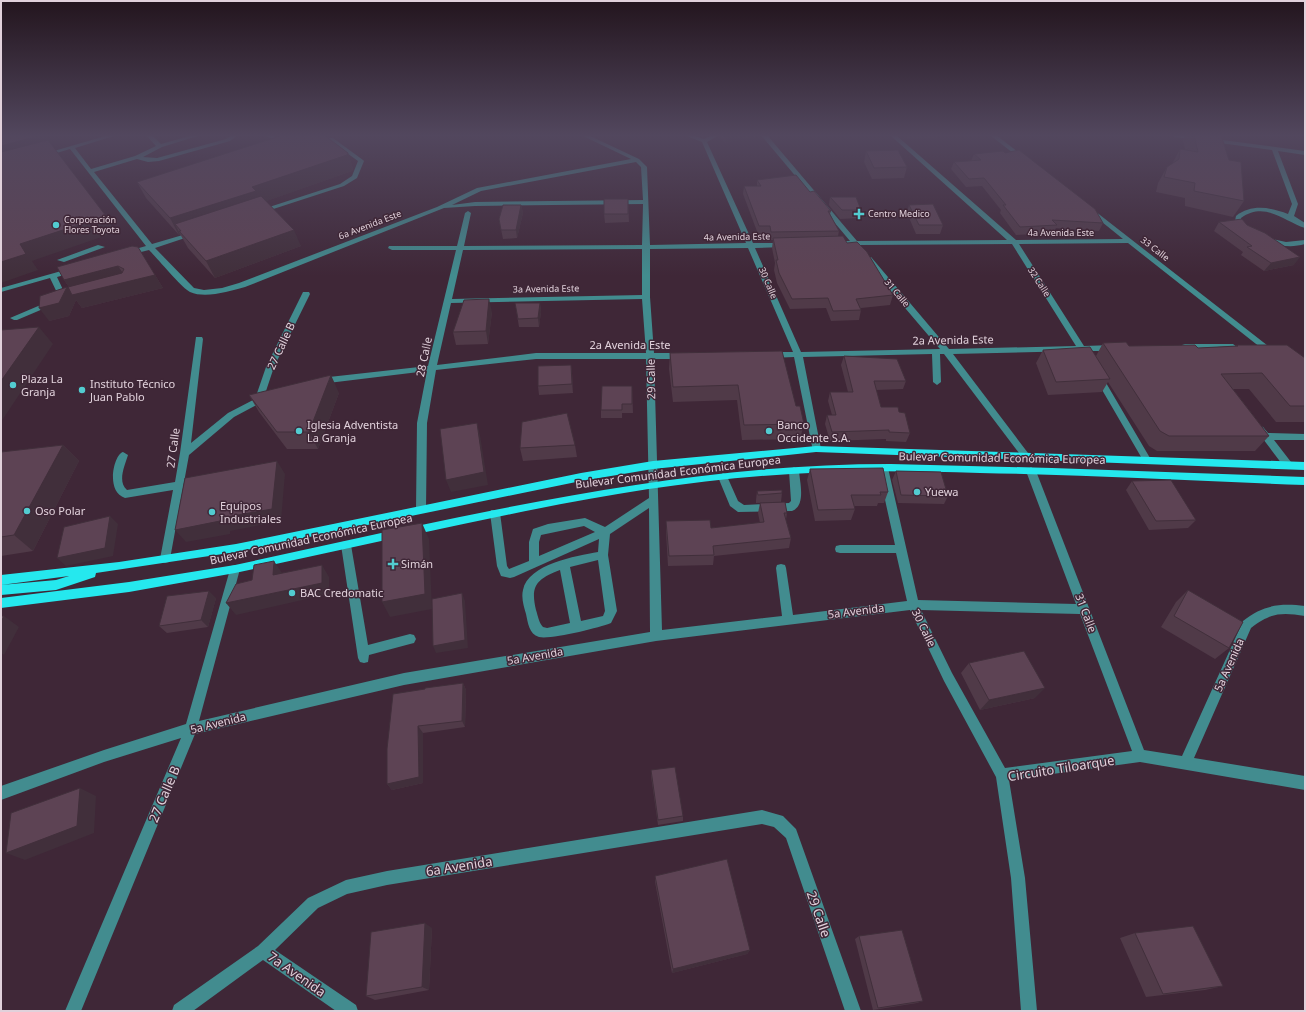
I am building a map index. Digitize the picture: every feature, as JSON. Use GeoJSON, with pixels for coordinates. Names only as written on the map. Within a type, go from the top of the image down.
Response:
{"type":"FeatureCollection","features":[{"type":"Feature","properties":{"kind":"main road","name":"Bulevar Comunidad Económica Europea"},"geometry":{"type":"LineString","coordinates":[[1,580],[119,566],[236,548],[581,477],[653,465],[816,449],[1025,455],[1305,466]]}},
{"type":"Feature","properties":{"kind":"main road","name":"Bulevar Comunidad Económica Europea"},"geometry":{"type":"LineString","coordinates":[[1,602],[110,590],[235,569],[495,513],[593,494],[764,472],[883,468],[1031,471],[1305,481]]}},
{"type":"Feature","properties":{"kind":"main road","name":"Bulevar Comunidad Económica Europea"},"geometry":{"type":"LineString","coordinates":[[56,585],[119,566]]}},
{"type":"Feature","properties":{"kind":"main road","name":"Bulevar Comunidad Económica Europea"},"geometry":{"type":"LineString","coordinates":[[1,590],[56,585],[110,590]]}},
{"type":"Feature","properties":{"kind":"street"},"geometry":{"type":"LineString","coordinates":[[99,182],[151,248]]}},
{"type":"Feature","properties":{"kind":"street"},"geometry":{"type":"LineString","coordinates":[[254,214],[347,182]]}},
{"type":"Feature","properties":{"kind":"street","name":"6a Avenida Este"},"geometry":{"type":"LineString","coordinates":[[151,248],[192,290],[204,292],[222,290],[242,285],[439,208],[479,189],[516,182]]}},
{"type":"Feature","properties":{"kind":"street","name":"29 Calle"},"geometry":{"type":"LineString","coordinates":[[645,182],[646,297],[650,356],[654,486],[656,636]]}},
{"type":"Feature","properties":{"kind":"street","name":"30 Calle"},"geometry":{"type":"LineString","coordinates":[[723,182],[798,354],[816,449]]}},
{"type":"Feature","properties":{"kind":"street","name":"31 Calle"},"geometry":{"type":"LineString","coordinates":[[804,182],[947,352],[1025,455]]}},
{"type":"Feature","properties":{"kind":"street","name":"32 Calle"},"geometry":{"type":"LineString","coordinates":[[946,182],[1014,242],[1082,349],[1147,460]]}},
{"type":"Feature","properties":{"kind":"street"},"geometry":{"type":"LineString","coordinates":[[1287,182],[1295,204],[1290,217]]}},
{"type":"Feature","properties":{"kind":"street"},"geometry":{"type":"LineString","coordinates":[[476,204],[474,195],[479,189]]}},
{"type":"Feature","properties":{"kind":"street"},"geometry":{"type":"LineString","coordinates":[[439,208],[476,204],[646,202]]}},
{"type":"Feature","properties":{"kind":"street","name":"33 Calle"},"geometry":{"type":"LineString","coordinates":[[1082,204],[1282,360]]}},
{"type":"Feature","properties":{"kind":"street"},"geometry":{"type":"LineString","coordinates":[[1305,226],[1290,217],[1262,210],[1248,211],[1242,213],[1238,217],[1238,221],[1242,227],[1256,236],[1284,244],[1305,242]]}},
{"type":"Feature","properties":{"kind":"street","name":"28 Calle"},"geometry":{"type":"LineString","coordinates":[[421,509],[422,423],[432,368],[468,213]]}},
{"type":"Feature","properties":{"kind":"street"},"geometry":{"type":"LineString","coordinates":[[123,256],[203,231]]}},
{"type":"Feature","properties":{"kind":"street","name":"4a Avenida Este"},"geometry":{"type":"LineString","coordinates":[[823,243],[1130,241]]}},
{"type":"Feature","properties":{"kind":"street","name":"4a Avenida Este"},"geometry":{"type":"LineString","coordinates":[[392,248],[752,246],[791,244]]}},
{"type":"Feature","properties":{"kind":"street"},"geometry":{"type":"LineString","coordinates":[[65,272],[60,258],[101,246]]}},
{"type":"Feature","properties":{"kind":"street"},"geometry":{"type":"LineString","coordinates":[[1,290],[80,268]]}},
{"type":"Feature","properties":{"kind":"street"},"geometry":{"type":"LineString","coordinates":[[53,276],[64,299]]}},
{"type":"Feature","properties":{"kind":"street","name":"27 Calle B"},"geometry":{"type":"LineString","coordinates":[[259,399],[270,366],[306,294]]}},
{"type":"Feature","properties":{"kind":"street"},"geometry":{"type":"LineString","coordinates":[[14,318],[77,295]]}},
{"type":"Feature","properties":{"kind":"street","name":"3a Avenida Este"},"geometry":{"type":"LineString","coordinates":[[447,301],[646,297]]}},
{"type":"Feature","properties":{"kind":"street","name":"27 Calle"},"geometry":{"type":"LineString","coordinates":[[165,559],[184,453],[199,339]]}},
{"type":"Feature","properties":{"kind":"street"},"geometry":{"type":"LineString","coordinates":[[1177,348],[1264,347]]}},
{"type":"Feature","properties":{"kind":"street","name":"2a Avenida Este"},"geometry":{"type":"LineString","coordinates":[[759,355],[1122,348]]}},
{"type":"Feature","properties":{"kind":"street"},"geometry":{"type":"LineString","coordinates":[[936,352],[937,382]]}},
{"type":"Feature","properties":{"kind":"street","name":"2a Avenida Este"},"geometry":{"type":"LineString","coordinates":[[312,383],[333,379],[536,356],[689,356]]}},
{"type":"Feature","properties":{"kind":"street"},"geometry":{"type":"LineString","coordinates":[[184,453],[219,424],[259,399],[273,395]]}},
{"type":"Feature","properties":{"kind":"street"},"geometry":{"type":"LineString","coordinates":[[1252,419],[1288,465]]}},
{"type":"Feature","properties":{"kind":"street"},"geometry":{"type":"LineString","coordinates":[[1266,436],[1305,437]]}},
{"type":"Feature","properties":{"kind":"street"},"geometry":{"type":"LineString","coordinates":[[123,455],[118,480],[119,490],[125,494],[179,485]]}},
{"type":"Feature","properties":{"kind":"street","name":"30 Calle"},"geometry":{"type":"LineString","coordinates":[[883,468],[912,605],[948,677],[1002,775]]}},
{"type":"Feature","properties":{"kind":"street"},"geometry":{"type":"LineString","coordinates":[[723,477],[734,504],[742,509],[792,507],[796,502],[794,471]]}},
{"type":"Feature","properties":{"kind":"street","name":"31 Calle"},"geometry":{"type":"LineString","coordinates":[[1031,471],[1140,756]]}},
{"type":"Feature","properties":{"kind":"street"},"geometry":{"type":"LineString","coordinates":[[495,513],[502,566],[505,573],[510,574],[534,562],[605,532],[654,500]]}},
{"type":"Feature","properties":{"kind":"street"},"geometry":{"type":"LineString","coordinates":[[534,562],[534,542],[537,532],[548,528],[585,522],[605,532]]}},
{"type":"Feature","properties":{"kind":"street"},"geometry":{"type":"LineString","coordinates":[[603,555],[550,569],[531,581],[528,590],[536,629],[540,632],[547,632],[607,620],[610,616],[603,555],[605,532]]}},
{"type":"Feature","properties":{"kind":"street"},"geometry":{"type":"LineString","coordinates":[[346,545],[364,655],[410,639]]}},
{"type":"Feature","properties":{"kind":"street"},"geometry":{"type":"LineString","coordinates":[[840,550],[901,549]]}},
{"type":"Feature","properties":{"kind":"street"},"geometry":{"type":"LineString","coordinates":[[564,565],[576,626]]}},
{"type":"Feature","properties":{"kind":"street"},"geometry":{"type":"LineString","coordinates":[[781,568],[789,620]]}},
{"type":"Feature","properties":{"kind":"street","name":"27 Calle B"},"geometry":{"type":"LineString","coordinates":[[73,1011],[191,729],[235,569]]}},
{"type":"Feature","properties":{"kind":"street","name":"5a Avenida"},"geometry":{"type":"LineString","coordinates":[[1,793],[104,756],[191,729],[404,679],[656,636],[912,605],[1084,609]]}},
{"type":"Feature","properties":{"kind":"street","name":"5a Avenida"},"geometry":{"type":"LineString","coordinates":[[1186,762],[1247,625],[1259,614],[1274,609],[1305,611]]}},
{"type":"Feature","properties":{"kind":"street","name":"Circuito Tiloarque"},"geometry":{"type":"LineString","coordinates":[[1029,1011],[1018,878],[1002,775],[1140,756],[1186,762],[1305,783]]}},
{"type":"Feature","properties":{"kind":"street","name":"6a Avenida"},"geometry":{"type":"LineString","coordinates":[[180,1011],[263,952],[313,903],[346,887],[387,878],[762,817],[778,821]]}},
{"type":"Feature","properties":{"kind":"street","name":"29 Calle"},"geometry":{"type":"LineString","coordinates":[[778,821],[791,834],[853,1011]]}},
{"type":"Feature","properties":{"kind":"street","name":"7a Avenida"},"geometry":{"type":"LineString","coordinates":[[263,952],[350,1011]]}},
{"type":"Feature","properties":{"kind":"building"},"geometry":{"type":"Polygon","coordinates":[[[80,182],[106,216],[20,244],[26,254],[1,262],[1,183],[80,182]]]}},
{"type":"Feature","properties":{"kind":"building"},"geometry":{"type":"Polygon","coordinates":[[[137,182],[266,182],[252,187],[256,191],[170,218],[137,182]]]}},
{"type":"Feature","properties":{"kind":"building"},"geometry":{"type":"Polygon","coordinates":[[[758,182],[802,182],[810,192],[814,191],[831,211],[828,211],[839,231],[771,232],[770,226],[759,226],[744,186],[761,186],[758,182]]]}},
{"type":"Feature","properties":{"kind":"building"},"geometry":{"type":"Polygon","coordinates":[[[987,182],[1061,182],[1095,209],[1103,223],[1052,220],[1057,225],[1020,227],[1003,205],[1006,205],[987,182]]]}},
{"type":"Feature","properties":{"kind":"building"},"geometry":{"type":"Polygon","coordinates":[[[1191,182],[1243,182],[1244,201],[1194,191],[1195,183],[1191,182]]]}},
{"type":"Feature","properties":{"kind":"building"},"geometry":{"type":"Polygon","coordinates":[[[261,196],[294,230],[206,261],[179,231],[181,231],[175,224],[261,196]]]}},
{"type":"Feature","properties":{"kind":"building"},"geometry":{"type":"Polygon","coordinates":[[[830,197],[856,197],[861,210],[842,210],[830,197]]]}},
{"type":"Feature","properties":{"kind":"building"},"geometry":{"type":"Polygon","coordinates":[[[604,199],[628,199],[628,214],[604,214],[604,199]]]}},
{"type":"Feature","properties":{"kind":"building"},"geometry":{"type":"Polygon","coordinates":[[[933,204],[943,225],[919,225],[909,205],[933,204]]]}},
{"type":"Feature","properties":{"kind":"building"},"geometry":{"type":"Polygon","coordinates":[[[503,205],[521,205],[516,230],[501,230],[499,219],[503,205]]]}},
{"type":"Feature","properties":{"kind":"building"},"geometry":{"type":"Polygon","coordinates":[[[1242,219],[1247,225],[1265,233],[1300,257],[1271,263],[1247,247],[1252,246],[1219,222],[1242,219]]]}},
{"type":"Feature","properties":{"kind":"building"},"geometry":{"type":"Polygon","coordinates":[[[843,236],[847,243],[857,242],[867,252],[893,295],[856,299],[861,310],[833,311],[828,298],[792,299],[779,273],[776,260],[778,260],[773,238],[843,236]]]}},
{"type":"Feature","properties":{"kind":"building"},"geometry":{"type":"Polygon","coordinates":[[[132,246],[138,247],[155,275],[72,295],[68,287],[122,273],[124,269],[118,266],[64,280],[57,267],[132,246]]]}},
{"type":"Feature","properties":{"kind":"building"},"geometry":{"type":"Polygon","coordinates":[[[67,287],[59,303],[39,308],[40,296],[67,287]]]}},
{"type":"Feature","properties":{"kind":"building"},"geometry":{"type":"Polygon","coordinates":[[[489,299],[486,331],[453,332],[464,300],[489,299]]]}},
{"type":"Feature","properties":{"kind":"building"},"geometry":{"type":"Polygon","coordinates":[[[515,303],[540,303],[538,318],[518,319],[515,303]]]}},
{"type":"Feature","properties":{"kind":"building"},"geometry":{"type":"Polygon","coordinates":[[[39,327],[1,381],[1,330],[39,327]]]}},
{"type":"Feature","properties":{"kind":"building"},"geometry":{"type":"Polygon","coordinates":[[[1126,342],[1129,346],[1195,345],[1198,348],[1238,346],[1237,345],[1287,345],[1305,358],[1305,406],[1290,406],[1262,373],[1221,374],[1269,436],[1169,436],[1160,431],[1103,343],[1126,342]]]}},
{"type":"Feature","properties":{"kind":"building"},"geometry":{"type":"Polygon","coordinates":[[[1090,347],[1110,379],[1056,382],[1043,350],[1090,347]]]}},
{"type":"Feature","properties":{"kind":"building"},"geometry":{"type":"Polygon","coordinates":[[[782,351],[796,406],[800,406],[804,424],[744,425],[738,385],[673,387],[670,353],[782,351]]]}},
{"type":"Feature","properties":{"kind":"building"},"geometry":{"type":"Polygon","coordinates":[[[844,356],[897,359],[906,381],[874,381],[881,407],[898,407],[899,412],[905,413],[910,433],[889,432],[889,430],[832,432],[827,415],[836,415],[830,392],[853,392],[844,356]]]}},
{"type":"Feature","properties":{"kind":"building"},"geometry":{"type":"Polygon","coordinates":[[[571,365],[572,384],[538,386],[538,366],[571,365]]]}},
{"type":"Feature","properties":{"kind":"building"},"geometry":{"type":"Polygon","coordinates":[[[331,375],[309,432],[277,432],[249,395],[331,375]]]}},
{"type":"Feature","properties":{"kind":"building"},"geometry":{"type":"Polygon","coordinates":[[[602,386],[632,386],[632,404],[622,404],[622,410],[601,410],[602,386]]]}},
{"type":"Feature","properties":{"kind":"building"},"geometry":{"type":"Polygon","coordinates":[[[567,413],[575,445],[520,448],[522,422],[567,413]]]}},
{"type":"Feature","properties":{"kind":"building"},"geometry":{"type":"Polygon","coordinates":[[[477,423],[484,472],[446,480],[440,429],[477,423]]]}},
{"type":"Feature","properties":{"kind":"building"},"geometry":{"type":"Polygon","coordinates":[[[63,445],[14,535],[1,537],[1,452],[63,445]]]}},
{"type":"Feature","properties":{"kind":"building"},"geometry":{"type":"Polygon","coordinates":[[[277,461],[272,509],[221,518],[220,521],[175,530],[185,478],[277,461]]]}},
{"type":"Feature","properties":{"kind":"building"},"geometry":{"type":"Polygon","coordinates":[[[883,468],[888,492],[880,492],[881,495],[851,495],[855,509],[818,510],[810,469],[883,468]]]}},
{"type":"Feature","properties":{"kind":"building"},"geometry":{"type":"Polygon","coordinates":[[[896,471],[941,472],[948,496],[901,495],[896,471]]]}},
{"type":"Feature","properties":{"kind":"building"},"geometry":{"type":"Polygon","coordinates":[[[1171,480],[1196,520],[1156,521],[1132,481],[1171,480]]]}},
{"type":"Feature","properties":{"kind":"building"},"geometry":{"type":"Polygon","coordinates":[[[782,490],[782,493],[758,495],[757,491],[782,490]]]}},
{"type":"Feature","properties":{"kind":"building"},"geometry":{"type":"Polygon","coordinates":[[[785,502],[787,513],[784,513],[791,538],[713,546],[714,555],[669,556],[666,521],[710,520],[711,528],[764,522],[760,503],[785,502]]]}},
{"type":"Feature","properties":{"kind":"building"},"geometry":{"type":"Polygon","coordinates":[[[110,516],[105,548],[57,558],[64,527],[110,516]]]}},
{"type":"Feature","properties":{"kind":"building"},"geometry":{"type":"Polygon","coordinates":[[[422,523],[425,594],[382,602],[382,530],[422,523]]]}},
{"type":"Feature","properties":{"kind":"building"},"geometry":{"type":"Polygon","coordinates":[[[274,561],[273,575],[322,565],[322,583],[226,603],[236,584],[252,580],[254,565],[274,561]]]}},
{"type":"Feature","properties":{"kind":"building"},"geometry":{"type":"Polygon","coordinates":[[[1188,590],[1243,622],[1229,648],[1174,616],[1188,590]]]}},
{"type":"Feature","properties":{"kind":"building"},"geometry":{"type":"Polygon","coordinates":[[[209,591],[201,620],[159,626],[167,596],[209,591]]]}},
{"type":"Feature","properties":{"kind":"building"},"geometry":{"type":"Polygon","coordinates":[[[462,593],[465,640],[433,646],[432,599],[462,593]]]}},
{"type":"Feature","properties":{"kind":"building"},"geometry":{"type":"Polygon","coordinates":[[[1024,651],[1045,688],[989,700],[969,663],[1024,651]]]}},
{"type":"Feature","properties":{"kind":"building"},"geometry":{"type":"Polygon","coordinates":[[[463,683],[462,721],[418,726],[419,777],[387,784],[387,749],[393,694],[463,683]]]}},
{"type":"Feature","properties":{"kind":"building"},"geometry":{"type":"Polygon","coordinates":[[[675,767],[683,816],[658,820],[651,770],[675,767]]]}},
{"type":"Feature","properties":{"kind":"building"},"geometry":{"type":"Polygon","coordinates":[[[80,788],[77,826],[6,853],[11,813],[80,788]]]}},
{"type":"Feature","properties":{"kind":"building"},"geometry":{"type":"Polygon","coordinates":[[[727,859],[750,950],[673,969],[655,876],[727,859]]]}},
{"type":"Feature","properties":{"kind":"building"},"geometry":{"type":"Polygon","coordinates":[[[425,923],[422,987],[366,996],[371,932],[425,923]]]}},
{"type":"Feature","properties":{"kind":"building"},"geometry":{"type":"Polygon","coordinates":[[[1193,926],[1223,986],[1163,994],[1135,933],[1193,926]]]}},
{"type":"Feature","properties":{"kind":"building"},"geometry":{"type":"Polygon","coordinates":[[[902,930],[923,1001],[878,1008],[859,936],[902,930]]]}},
{"type":"Feature","properties":{"kind":"place","name":"Centro Medico"},"geometry":{"type":"Point","coordinates":[859,214]}},
{"type":"Feature","properties":{"kind":"place","name":"Corporación Flores Toyota"},"geometry":{"type":"Point","coordinates":[56,225]}},
{"type":"Feature","properties":{"kind":"place","name":"Plaza La Granja"},"geometry":{"type":"Point","coordinates":[13,385]}},
{"type":"Feature","properties":{"kind":"place","name":"Instituto Técnico Juan Pablo"},"geometry":{"type":"Point","coordinates":[82,390]}},
{"type":"Feature","properties":{"kind":"place","name":"Iglesia Adventista La Granja"},"geometry":{"type":"Point","coordinates":[299,431]}},
{"type":"Feature","properties":{"kind":"place","name":"Banco Occidente S.A."},"geometry":{"type":"Point","coordinates":[769,431]}},
{"type":"Feature","properties":{"kind":"place","name":"Yuewa"},"geometry":{"type":"Point","coordinates":[917,492]}},
{"type":"Feature","properties":{"kind":"place","name":"Oso Polar"},"geometry":{"type":"Point","coordinates":[27,511]}},
{"type":"Feature","properties":{"kind":"place","name":"Equipos Industriales"},"geometry":{"type":"Point","coordinates":[212,512]}},
{"type":"Feature","properties":{"kind":"place","name":"Simán"},"geometry":{"type":"Point","coordinates":[393,564]}},
{"type":"Feature","properties":{"kind":"place","name":"BAC Credomatic"},"geometry":{"type":"Point","coordinates":[292,593]}}]}
